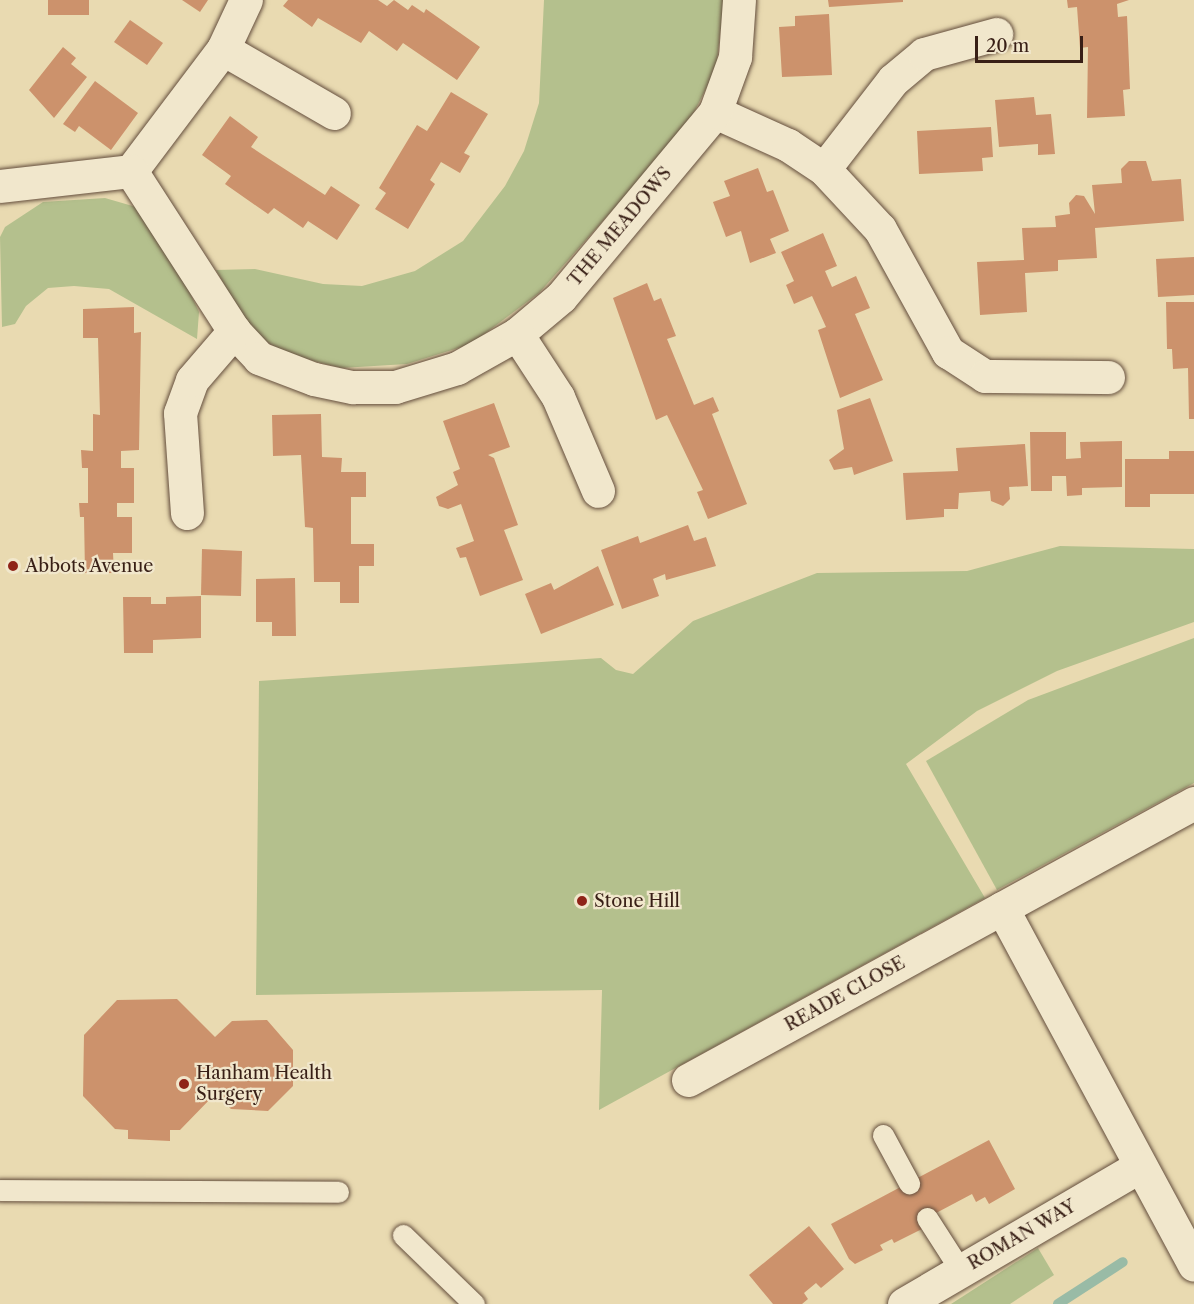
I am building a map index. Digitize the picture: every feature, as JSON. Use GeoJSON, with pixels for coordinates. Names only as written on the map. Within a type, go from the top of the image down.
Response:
{"type":"FeatureCollection","features":[{"type":"Feature","properties":{"kind":"street"},"geometry":{"type":"LineString","coordinates":[[0,186],[131,171],[223,49],[246,0]]}},
{"type":"Feature","properties":{"kind":"street","name":"THE MEADOWS"},"geometry":{"type":"LineString","coordinates":[[131,171],[234,331],[259,358],[314,379],[363,387],[395,387],[457,368],[518,334],[561,297],[716,112],[735,57],[740,0]]}},
{"type":"Feature","properties":{"kind":"street"},"geometry":{"type":"LineString","coordinates":[[824,168],[893,80],[924,54],[996,34]]}},
{"type":"Feature","properties":{"kind":"street"},"geometry":{"type":"LineString","coordinates":[[223,49],[334,113]]}},
{"type":"Feature","properties":{"kind":"street"},"geometry":{"type":"LineString","coordinates":[[716,112],[788,145],[824,168],[880,229],[948,352],[985,376],[1108,378]]}},
{"type":"Feature","properties":{"kind":"street"},"geometry":{"type":"LineString","coordinates":[[187,513],[180,413],[192,380],[234,331]]}},
{"type":"Feature","properties":{"kind":"street"},"geometry":{"type":"LineString","coordinates":[[518,334],[558,397],[598,491]]}},
{"type":"Feature","properties":{"kind":"street","name":"READE CLOSE"},"geometry":{"type":"LineString","coordinates":[[688,1080],[1194,803]]}},
{"type":"Feature","properties":{"kind":"street"},"geometry":{"type":"LineString","coordinates":[[1002,908],[1140,1166],[1192,1254]]}},
{"type":"Feature","properties":{"kind":"street","name":"ROMAN WAY"},"geometry":{"type":"LineString","coordinates":[[904,1304],[1140,1166]]}},
{"type":"Feature","properties":{"kind":"lane"},"geometry":{"type":"LineString","coordinates":[[883,1135],[909,1183]]}},
{"type":"Feature","properties":{"kind":"lane"},"geometry":{"type":"LineString","coordinates":[[0,1190],[338,1192]]}},
{"type":"Feature","properties":{"kind":"lane"},"geometry":{"type":"LineString","coordinates":[[927,1218],[961,1271]]}},
{"type":"Feature","properties":{"kind":"lane"},"geometry":{"type":"LineString","coordinates":[[403,1234],[474,1304]]}},
{"type":"Feature","properties":{"kind":"green space"},"geometry":{"type":"Polygon","coordinates":[[[544,0],[724,0],[716,69],[687,126],[539,293],[471,344],[407,364],[341,368],[286,354],[262,339],[245,322],[216,270],[255,269],[323,284],[362,286],[415,271],[463,241],[505,186],[524,151],[539,103],[544,0]]]}},
{"type":"Feature","properties":{"kind":"green space"},"geometry":{"type":"Polygon","coordinates":[[[105,198],[136,207],[184,280],[199,312],[197,339],[109,289],[74,286],[48,288],[26,306],[15,324],[2,327],[0,237],[5,227],[43,202],[105,198]]]}},
{"type":"Feature","properties":{"kind":"green space"},"geometry":{"type":"Polygon","coordinates":[[[1060,546],[1194,549],[1194,622],[1057,671],[977,711],[906,764],[985,898],[599,1110],[602,990],[256,995],[259,681],[601,658],[616,670],[633,674],[693,621],[817,573],[967,571],[1060,546]]]}},
{"type":"Feature","properties":{"kind":"green space"},"geometry":{"type":"Polygon","coordinates":[[[1194,638],[1194,783],[997,890],[926,761],[1028,700],[1194,638]]]}},
{"type":"Feature","properties":{"kind":"green space"},"geometry":{"type":"Polygon","coordinates":[[[1038,1248],[1054,1275],[1010,1304],[951,1304],[1038,1248]]]}},
{"type":"Feature","properties":{"kind":"building"},"geometry":{"type":"Polygon","coordinates":[[[48,0],[89,0],[89,15],[48,15],[48,0]]]}},
{"type":"Feature","properties":{"kind":"building"},"geometry":{"type":"Polygon","coordinates":[[[182,0],[208,0],[200,12],[182,0]]]}},
{"type":"Feature","properties":{"kind":"building"},"geometry":{"type":"Polygon","coordinates":[[[288,0],[378,0],[387,6],[394,0],[408,10],[412,5],[424,13],[426,9],[480,47],[457,80],[403,43],[397,51],[369,31],[361,43],[318,18],[312,27],[283,6],[288,0]]]}},
{"type":"Feature","properties":{"kind":"building"},"geometry":{"type":"Polygon","coordinates":[[[828,0],[903,0],[903,2],[829,7],[828,0]]]}},
{"type":"Feature","properties":{"kind":"building"},"geometry":{"type":"Polygon","coordinates":[[[1067,0],[1129,0],[1117,4],[1118,17],[1127,16],[1130,89],[1123,90],[1125,116],[1087,118],[1088,47],[1080,48],[1077,7],[1068,8],[1067,0]]]}},
{"type":"Feature","properties":{"kind":"building"},"geometry":{"type":"Polygon","coordinates":[[[829,14],[832,75],[782,77],[779,27],[795,26],[795,16],[829,14]]]}},
{"type":"Feature","properties":{"kind":"building"},"geometry":{"type":"Polygon","coordinates":[[[130,20],[163,43],[147,65],[114,42],[130,20]]]}},
{"type":"Feature","properties":{"kind":"building"},"geometry":{"type":"Polygon","coordinates":[[[63,47],[76,58],[71,64],[87,77],[54,118],[29,90],[63,47]]]}},
{"type":"Feature","properties":{"kind":"building"},"geometry":{"type":"Polygon","coordinates":[[[95,81],[138,113],[111,150],[79,126],[75,132],[63,124],[95,81]]]}},
{"type":"Feature","properties":{"kind":"building"},"geometry":{"type":"Polygon","coordinates":[[[451,92],[488,114],[464,153],[470,156],[460,173],[441,162],[430,180],[435,184],[408,229],[375,209],[386,193],[379,188],[417,125],[427,131],[451,92]]]}},
{"type":"Feature","properties":{"kind":"building"},"geometry":{"type":"Polygon","coordinates":[[[1034,97],[1036,115],[1051,114],[1055,154],[1038,155],[1038,144],[999,147],[995,100],[1034,97]]]}},
{"type":"Feature","properties":{"kind":"building"},"geometry":{"type":"Polygon","coordinates":[[[230,116],[258,137],[251,147],[325,195],[331,186],[360,205],[337,240],[308,221],[303,228],[274,208],[268,214],[225,184],[231,176],[202,155],[230,116]]]}},
{"type":"Feature","properties":{"kind":"building"},"geometry":{"type":"Polygon","coordinates":[[[991,127],[993,157],[982,158],[983,171],[919,174],[917,131],[991,127]]]}},
{"type":"Feature","properties":{"kind":"building"},"geometry":{"type":"Polygon","coordinates":[[[1129,161],[1146,161],[1152,181],[1181,179],[1184,221],[1095,228],[1097,258],[1058,260],[1058,271],[1025,273],[1027,312],[980,315],[977,262],[1024,260],[1022,228],[1056,227],[1055,216],[1070,214],[1069,203],[1076,195],[1084,196],[1095,214],[1092,185],[1122,183],[1121,169],[1129,161]]]}},
{"type":"Feature","properties":{"kind":"building"},"geometry":{"type":"Polygon","coordinates":[[[758,168],[767,192],[773,190],[789,231],[770,239],[776,253],[750,263],[741,231],[726,237],[713,202],[730,196],[724,181],[758,168]]]}},
{"type":"Feature","properties":{"kind":"building"},"geometry":{"type":"Polygon","coordinates":[[[823,233],[837,266],[825,271],[832,287],[856,276],[870,308],[855,314],[883,380],[840,398],[818,330],[826,327],[812,296],[794,304],[786,285],[794,281],[781,252],[823,233]]]}},
{"type":"Feature","properties":{"kind":"building"},"geometry":{"type":"Polygon","coordinates":[[[1194,257],[1194,295],[1158,297],[1156,259],[1194,257]]]}},
{"type":"Feature","properties":{"kind":"building"},"geometry":{"type":"Polygon","coordinates":[[[647,283],[654,301],[661,298],[676,336],[667,339],[694,405],[713,397],[719,411],[712,414],[747,504],[708,519],[697,492],[703,490],[667,415],[656,420],[613,298],[647,283]]]}},
{"type":"Feature","properties":{"kind":"building"},"geometry":{"type":"Polygon","coordinates":[[[1166,302],[1194,302],[1194,419],[1189,419],[1188,368],[1173,369],[1172,349],[1167,349],[1166,302]]]}},
{"type":"Feature","properties":{"kind":"building"},"geometry":{"type":"Polygon","coordinates":[[[134,307],[134,333],[141,332],[139,450],[121,451],[121,468],[134,468],[134,503],[117,503],[117,517],[132,517],[132,553],[113,553],[114,573],[85,573],[84,517],[80,517],[79,503],[88,503],[88,468],[82,468],[81,450],[93,451],[93,414],[100,415],[98,338],[83,338],[83,309],[134,307]]]}},
{"type":"Feature","properties":{"kind":"building"},"geometry":{"type":"Polygon","coordinates":[[[870,398],[893,461],[854,475],[852,467],[834,470],[829,460],[844,449],[837,410],[870,398]]]}},
{"type":"Feature","properties":{"kind":"building"},"geometry":{"type":"Polygon","coordinates":[[[494,403],[510,447],[488,455],[494,458],[518,525],[504,530],[523,580],[480,596],[466,557],[460,558],[456,548],[474,541],[461,504],[448,509],[439,506],[436,497],[458,485],[453,472],[460,469],[443,421],[494,403]]]}},
{"type":"Feature","properties":{"kind":"building"},"geometry":{"type":"Polygon","coordinates":[[[321,414],[322,457],[342,458],[341,472],[366,472],[366,497],[351,497],[351,544],[374,544],[374,566],[359,566],[359,603],[340,603],[340,582],[314,582],[313,528],[305,527],[301,455],[273,456],[272,415],[321,414]]]}},
{"type":"Feature","properties":{"kind":"building"},"geometry":{"type":"Polygon","coordinates":[[[1030,432],[1066,432],[1066,459],[1081,458],[1080,442],[1122,441],[1122,487],[1082,488],[1082,495],[1067,496],[1066,476],[1052,476],[1052,491],[1031,491],[1030,432]]]}},
{"type":"Feature","properties":{"kind":"building"},"geometry":{"type":"Polygon","coordinates":[[[1025,444],[1028,486],[1009,487],[1010,499],[1003,506],[991,501],[990,491],[959,493],[958,509],[944,509],[944,517],[906,520],[903,473],[958,471],[956,448],[1025,444]]]}},
{"type":"Feature","properties":{"kind":"building"},"geometry":{"type":"Polygon","coordinates":[[[1169,451],[1194,451],[1194,494],[1150,494],[1150,507],[1125,507],[1125,459],[1169,459],[1169,451]]]}},
{"type":"Feature","properties":{"kind":"building"},"geometry":{"type":"Polygon","coordinates":[[[688,525],[694,541],[706,537],[716,566],[666,580],[665,574],[653,579],[659,596],[622,609],[601,550],[638,536],[640,543],[688,525]]]}},
{"type":"Feature","properties":{"kind":"building"},"geometry":{"type":"Polygon","coordinates":[[[202,549],[242,551],[241,596],[201,595],[202,549]]]}},
{"type":"Feature","properties":{"kind":"building"},"geometry":{"type":"Polygon","coordinates":[[[598,566],[614,605],[541,634],[525,594],[551,583],[554,590],[598,566]]]}},
{"type":"Feature","properties":{"kind":"building"},"geometry":{"type":"Polygon","coordinates":[[[295,578],[296,636],[272,636],[272,622],[256,622],[256,579],[295,578]]]}},
{"type":"Feature","properties":{"kind":"building"},"geometry":{"type":"Polygon","coordinates":[[[201,596],[201,638],[153,640],[153,653],[124,653],[123,597],[151,597],[151,604],[166,604],[166,597],[201,596]]]}},
{"type":"Feature","properties":{"kind":"building"},"geometry":{"type":"Polygon","coordinates":[[[177,999],[215,1037],[232,1021],[267,1020],[293,1050],[293,1086],[268,1111],[231,1109],[215,1094],[180,1130],[170,1130],[170,1141],[128,1139],[128,1130],[115,1129],[83,1096],[84,1035],[117,1000],[177,999]]]}},
{"type":"Feature","properties":{"kind":"building"},"geometry":{"type":"Polygon","coordinates":[[[989,1140],[1015,1189],[989,1204],[985,1197],[976,1202],[972,1194],[921,1221],[924,1228],[894,1243],[892,1239],[880,1245],[883,1250],[855,1264],[849,1259],[831,1224],[989,1140]]]}},
{"type":"Feature","properties":{"kind":"building"},"geometry":{"type":"Polygon","coordinates":[[[809,1226],[844,1269],[821,1288],[816,1283],[804,1293],[808,1299],[802,1304],[773,1304],[749,1275],[809,1226]]]}},
{"type":"Feature","properties":{"kind":"waterway"},"geometry":{"type":"LineString","coordinates":[[1058,1304],[1123,1262]]}},
{"type":"Feature","properties":{"kind":"place","name":"Abbots Avenue"},"geometry":{"type":"Point","coordinates":[13,566]}},
{"type":"Feature","properties":{"kind":"place","name":"Stone Hill"},"geometry":{"type":"Point","coordinates":[582,901]}},
{"type":"Feature","properties":{"kind":"place","name":"Hanham Health Surgery"},"geometry":{"type":"Point","coordinates":[184,1084]}}]}
